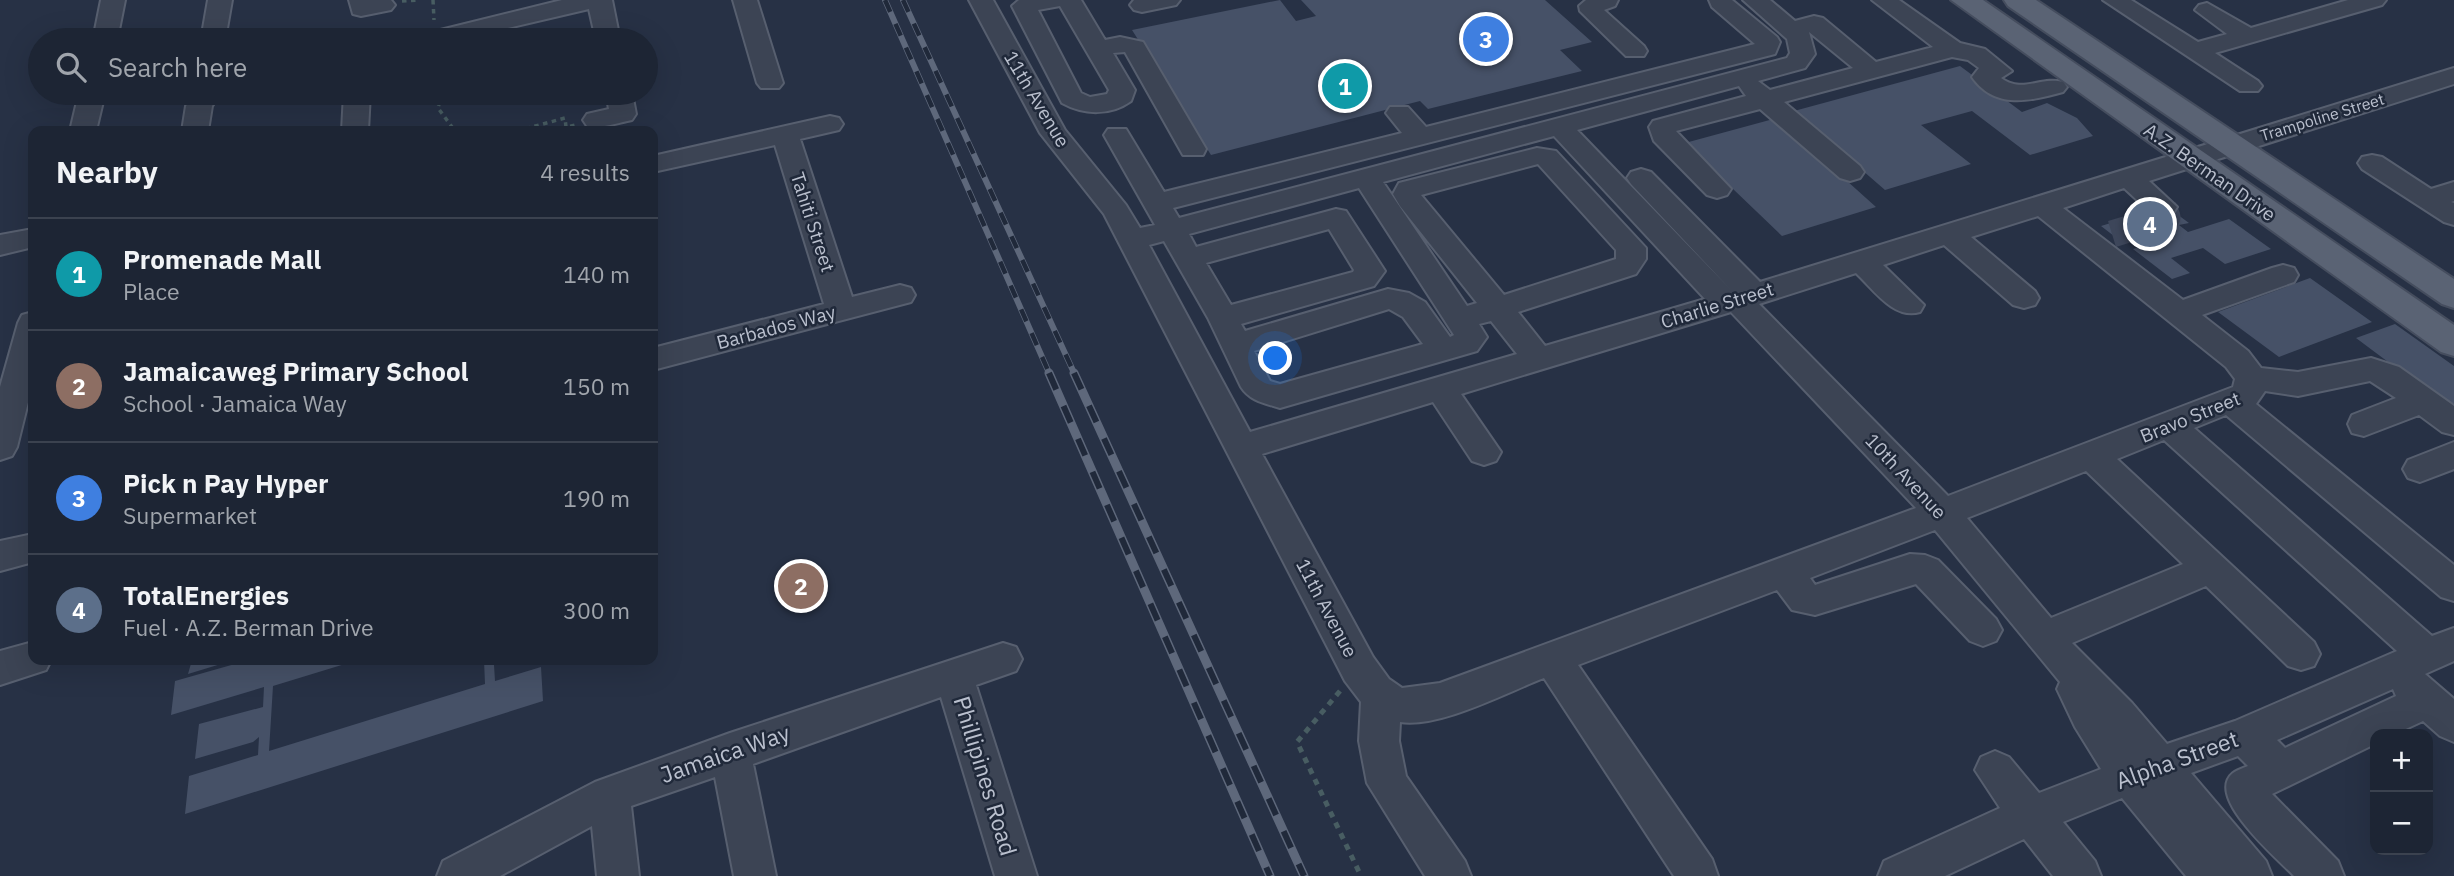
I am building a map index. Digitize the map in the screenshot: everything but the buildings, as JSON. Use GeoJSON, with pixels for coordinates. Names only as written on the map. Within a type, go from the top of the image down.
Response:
{"type":"FeatureCollection","features":[{"type":"Feature","properties":{"kind":"main road","name":"A.Z. Berman Drive"},"geometry":{"type":"LineString","coordinates":[[1965,0],[2454,343]]}},
{"type":"Feature","properties":{"kind":"main road","name":"A.Z. Berman Drive"},"geometry":{"type":"LineString","coordinates":[[2018,0],[2454,296]]}},
{"type":"Feature","properties":{"kind":"street"},"geometry":{"type":"LineString","coordinates":[[107,28],[113,0]]}},
{"type":"Feature","properties":{"kind":"street"},"geometry":{"type":"LineString","coordinates":[[215,28],[220,0]]}},
{"type":"Feature","properties":{"kind":"street"},"geometry":{"type":"LineString","coordinates":[[466,28],[600,0],[606,28]]}},
{"type":"Feature","properties":{"kind":"street"},"geometry":{"type":"LineString","coordinates":[[745,0],[770,83]]}},
{"type":"Feature","properties":{"kind":"street"},"geometry":{"type":"LineString","coordinates":[[986,10],[1054,0]]}},
{"type":"Feature","properties":{"kind":"street"},"geometry":{"type":"LineString","coordinates":[[1024,6],[1071,98],[1080,104],[1103,104],[1122,96],[1122,90],[1069,0]]}},
{"type":"Feature","properties":{"kind":"street"},"geometry":{"type":"LineString","coordinates":[[1142,5],[1168,0]]}},
{"type":"Feature","properties":{"kind":"street"},"geometry":{"type":"LineString","coordinates":[[1605,0],[1590,8],[1635,51],[1614,58],[1611,62],[1632,83]]}},
{"type":"Feature","properties":{"kind":"street"},"geometry":{"type":"LineString","coordinates":[[1157,203],[1766,49],[1768,42],[1720,2],[1728,0]]}},
{"type":"Feature","properties":{"kind":"street"},"geometry":{"type":"LineString","coordinates":[[1132,240],[1787,67],[1801,59],[1802,42],[1755,0]]}},
{"type":"Feature","properties":{"kind":"street"},"geometry":{"type":"LineString","coordinates":[[1884,0],[1952,49],[1976,54],[1998,71],[1985,77],[2006,94],[2019,95],[2054,87]]}},
{"type":"Feature","properties":{"kind":"street"},"geometry":{"type":"LineString","coordinates":[[2115,0],[2249,86]]}},
{"type":"Feature","properties":{"kind":"street"},"geometry":{"type":"LineString","coordinates":[[2195,51],[2374,0]]}},
{"type":"Feature","properties":{"kind":"street","name":"11th Avenue"},"geometry":{"type":"LineString","coordinates":[[986,10],[1053,134],[1116,211],[1370,682]]}},
{"type":"Feature","properties":{"kind":"street"},"geometry":{"type":"LineString","coordinates":[[2207,10],[2247,36]]}},
{"type":"Feature","properties":{"kind":"street"},"geometry":{"type":"LineString","coordinates":[[1791,30],[1814,23],[1871,70]]}},
{"type":"Feature","properties":{"kind":"street"},"geometry":{"type":"LineString","coordinates":[[1098,49],[1120,44],[1135,47],[1194,149]]}},
{"type":"Feature","properties":{"kind":"street"},"geometry":{"type":"LineString","coordinates":[[1717,189],[1663,135],[1662,127],[1952,49]]}},
{"type":"Feature","properties":{"kind":"street","name":"Trampoline Street"},"geometry":{"type":"LineString","coordinates":[[2190,158],[2454,76]]}},
{"type":"Feature","properties":{"kind":"street"},"geometry":{"type":"LineString","coordinates":[[1741,79],[1850,172]]}},
{"type":"Feature","properties":{"kind":"street"},"geometry":{"type":"LineString","coordinates":[[84,126],[89,105]]}},
{"type":"Feature","properties":{"kind":"street"},"geometry":{"type":"LineString","coordinates":[[196,126],[200,105]]}},
{"type":"Feature","properties":{"kind":"street"},"geometry":{"type":"LineString","coordinates":[[355,126],[356,105]]}},
{"type":"Feature","properties":{"kind":"street"},"geometry":{"type":"LineString","coordinates":[[596,120],[623,114],[621,105]]}},
{"type":"Feature","properties":{"kind":"street"},"geometry":{"type":"LineString","coordinates":[[1399,113],[1421,138]]}},
{"type":"Feature","properties":{"kind":"street"},"geometry":{"type":"LineString","coordinates":[[658,163],[830,124]]}},
{"type":"Feature","properties":{"kind":"street","name":"10th Avenue"},"geometry":{"type":"LineString","coordinates":[[1573,124],[1942,513],[2055,649],[2088,714],[2251,876]]}},
{"type":"Feature","properties":{"kind":"street"},"geometry":{"type":"LineString","coordinates":[[1471,125],[1489,145]]}},
{"type":"Feature","properties":{"kind":"street","name":"Tahiti Street"},"geometry":{"type":"LineString","coordinates":[[785,134],[841,310]]}},
{"type":"Feature","properties":{"kind":"street"},"geometry":{"type":"LineString","coordinates":[[1117,135],[1190,258],[1259,389],[1280,396],[1470,340],[1471,332],[1366,178]]}},
{"type":"Feature","properties":{"kind":"street"},"geometry":{"type":"LineString","coordinates":[[1461,319],[1498,308],[1626,268],[1631,259],[1631,248],[1546,157],[1537,156],[1443,179],[1407,191],[1410,200],[1498,308],[1538,358]]}},
{"type":"Feature","properties":{"kind":"street","name":"Charlie Street"},"geometry":{"type":"LineString","coordinates":[[1242,447],[1739,299],[2190,158]]}},
{"type":"Feature","properties":{"kind":"street"},"geometry":{"type":"LineString","coordinates":[[2372,163],[2441,196],[2454,216]]}},
{"type":"Feature","properties":{"kind":"street"},"geometry":{"type":"LineString","coordinates":[[2129,178],[2162,206]]}},
{"type":"Feature","properties":{"kind":"street"},"geometry":{"type":"LineString","coordinates":[[1190,258],[1346,215],[1347,210],[1329,187]]}},
{"type":"Feature","properties":{"kind":"street","name":"Bravo Street"},"geometry":{"type":"LineString","coordinates":[[1942,513],[2170,426],[2241,390],[2237,359],[2178,313],[2100,238],[2042,205]]}},
{"type":"Feature","properties":{"kind":"street"},"geometry":{"type":"LineString","coordinates":[[1223,318],[1369,276],[1369,267],[1336,218]]}},
{"type":"Feature","properties":{"kind":"street"},"geometry":{"type":"LineString","coordinates":[[1948,234],[2024,298]]}},
{"type":"Feature","properties":{"kind":"street"},"geometry":{"type":"LineString","coordinates":[[0,245],[28,239]]}},
{"type":"Feature","properties":{"kind":"street"},"geometry":{"type":"LineString","coordinates":[[1861,261],[1909,305]]}},
{"type":"Feature","properties":{"kind":"street"},"geometry":{"type":"LineString","coordinates":[[2178,313],[2283,275]]}},
{"type":"Feature","properties":{"kind":"street","name":"Barbados Way"},"geometry":{"type":"LineString","coordinates":[[658,358],[900,295]]}},
{"type":"Feature","properties":{"kind":"street"},"geometry":{"type":"LineString","coordinates":[[1236,345],[1388,299],[1399,299],[1412,305],[1442,350]]}},
{"type":"Feature","properties":{"kind":"street"},"geometry":{"type":"LineString","coordinates":[[0,447],[28,342]]}},
{"type":"Feature","properties":{"kind":"street"},"geometry":{"type":"LineString","coordinates":[[2241,390],[2298,384],[2371,369],[2388,375],[2454,423]]}},
{"type":"Feature","properties":{"kind":"street"},"geometry":{"type":"LineString","coordinates":[[1440,388],[1484,452]]}},
{"type":"Feature","properties":{"kind":"street"},"geometry":{"type":"LineString","coordinates":[[2241,390],[2454,586]]}},
{"type":"Feature","properties":{"kind":"street"},"geometry":{"type":"LineString","coordinates":[[2364,425],[2423,400]]}},
{"type":"Feature","properties":{"kind":"street"},"geometry":{"type":"LineString","coordinates":[[2170,426],[2424,656],[2441,712],[2280,770],[2246,787],[2246,796],[2323,876]]}},
{"type":"Feature","properties":{"kind":"street"},"geometry":{"type":"LineString","coordinates":[[2420,469],[2454,455]]}},
{"type":"Feature","properties":{"kind":"street"},"geometry":{"type":"LineString","coordinates":[[2092,456],[2301,654]]}},
{"type":"Feature","properties":{"kind":"street"},"geometry":{"type":"LineString","coordinates":[[1370,682],[1399,706],[1423,706],[1942,513]]}},
{"type":"Feature","properties":{"kind":"street"},"geometry":{"type":"LineString","coordinates":[[0,556],[28,549]]}},
{"type":"Feature","properties":{"kind":"street"},"geometry":{"type":"LineString","coordinates":[[1784,572],[1805,599],[1815,600],[1910,569],[1925,570],[1983,629]]}},
{"type":"Feature","properties":{"kind":"street"},"geometry":{"type":"LineString","coordinates":[[2055,649],[2209,569]]}},
{"type":"Feature","properties":{"kind":"street","name":"Alpha Street"},"geometry":{"type":"LineString","coordinates":[[1904,875],[2031,815],[2244,736],[2424,656]]}},
{"type":"Feature","properties":{"kind":"street"},"geometry":{"type":"LineString","coordinates":[[0,667],[28,659]]}},
{"type":"Feature","properties":{"kind":"street","name":"Jamaica Way"},"geometry":{"type":"LineString","coordinates":[[461,875],[609,795],[730,751],[1003,659]]}},
{"type":"Feature","properties":{"kind":"street"},"geometry":{"type":"LineString","coordinates":[[1552,659],[1698,874]]}},
{"type":"Feature","properties":{"kind":"street","name":"Phillipines Road"},"geometry":{"type":"LineString","coordinates":[[954,676],[1016,876]]}},
{"type":"Feature","properties":{"kind":"street"},"geometry":{"type":"LineString","coordinates":[[1370,682],[1387,783],[1450,876]]}},
{"type":"Feature","properties":{"kind":"street"},"geometry":{"type":"LineString","coordinates":[[2244,736],[2280,770]]}},
{"type":"Feature","properties":{"kind":"street"},"geometry":{"type":"LineString","coordinates":[[730,751],[755,876]]}},
{"type":"Feature","properties":{"kind":"street"},"geometry":{"type":"LineString","coordinates":[[1995,770],[2080,876]]}},
{"type":"Feature","properties":{"kind":"street","name":"10th Avenue"},"geometry":{"type":"LineString","coordinates":[[2145,771],[2213,876]]}},
{"type":"Feature","properties":{"kind":"street"},"geometry":{"type":"LineString","coordinates":[[609,795],[618,876]]}},
{"type":"Feature","properties":{"kind":"path"},"geometry":{"type":"LineString","coordinates":[[381,2],[419,0]]}},
{"type":"Feature","properties":{"kind":"path"},"geometry":{"type":"LineString","coordinates":[[432,28],[433,0]]}},
{"type":"Feature","properties":{"kind":"path"},"geometry":{"type":"LineString","coordinates":[[439,105],[438,108],[451,126]]}},
{"type":"Feature","properties":{"kind":"path"},"geometry":{"type":"LineString","coordinates":[[534,126],[565,117],[566,126]]}},
{"type":"Feature","properties":{"kind":"path"},"geometry":{"type":"LineString","coordinates":[[1361,876],[1297,742],[1370,682]]}},
{"type":"Feature","properties":{"kind":"tunnel"},"geometry":{"type":"LineString","coordinates":[[2112,234],[2167,217],[2163,207]]}},
{"type":"Feature","properties":{"kind":"railway"},"geometry":{"type":"LineString","coordinates":[[885,0],[1050,375]]}},
{"type":"Feature","properties":{"kind":"railway"},"geometry":{"type":"LineString","coordinates":[[903,0],[1075,375]]}},
{"type":"Feature","properties":{"kind":"railway"},"geometry":{"type":"LineString","coordinates":[[1049,373],[1270,876]]}},
{"type":"Feature","properties":{"kind":"railway"},"geometry":{"type":"LineString","coordinates":[[1074,373],[1304,876]]}},
{"type":"Feature","properties":{"kind":"place","name":"Pick n Pay Hyper"},"geometry":{"type":"Point","coordinates":[1486,39]}},
{"type":"Feature","properties":{"kind":"place","name":"Promenade Mall"},"geometry":{"type":"Point","coordinates":[1345,86]}},
{"type":"Feature","properties":{"kind":"place","name":"TotalEnergies"},"geometry":{"type":"Point","coordinates":[2150,224]}},
{"type":"Feature","properties":{"kind":"place","name":"Jamaicaweg Primary School"},"geometry":{"type":"Point","coordinates":[801,586]}}]}
